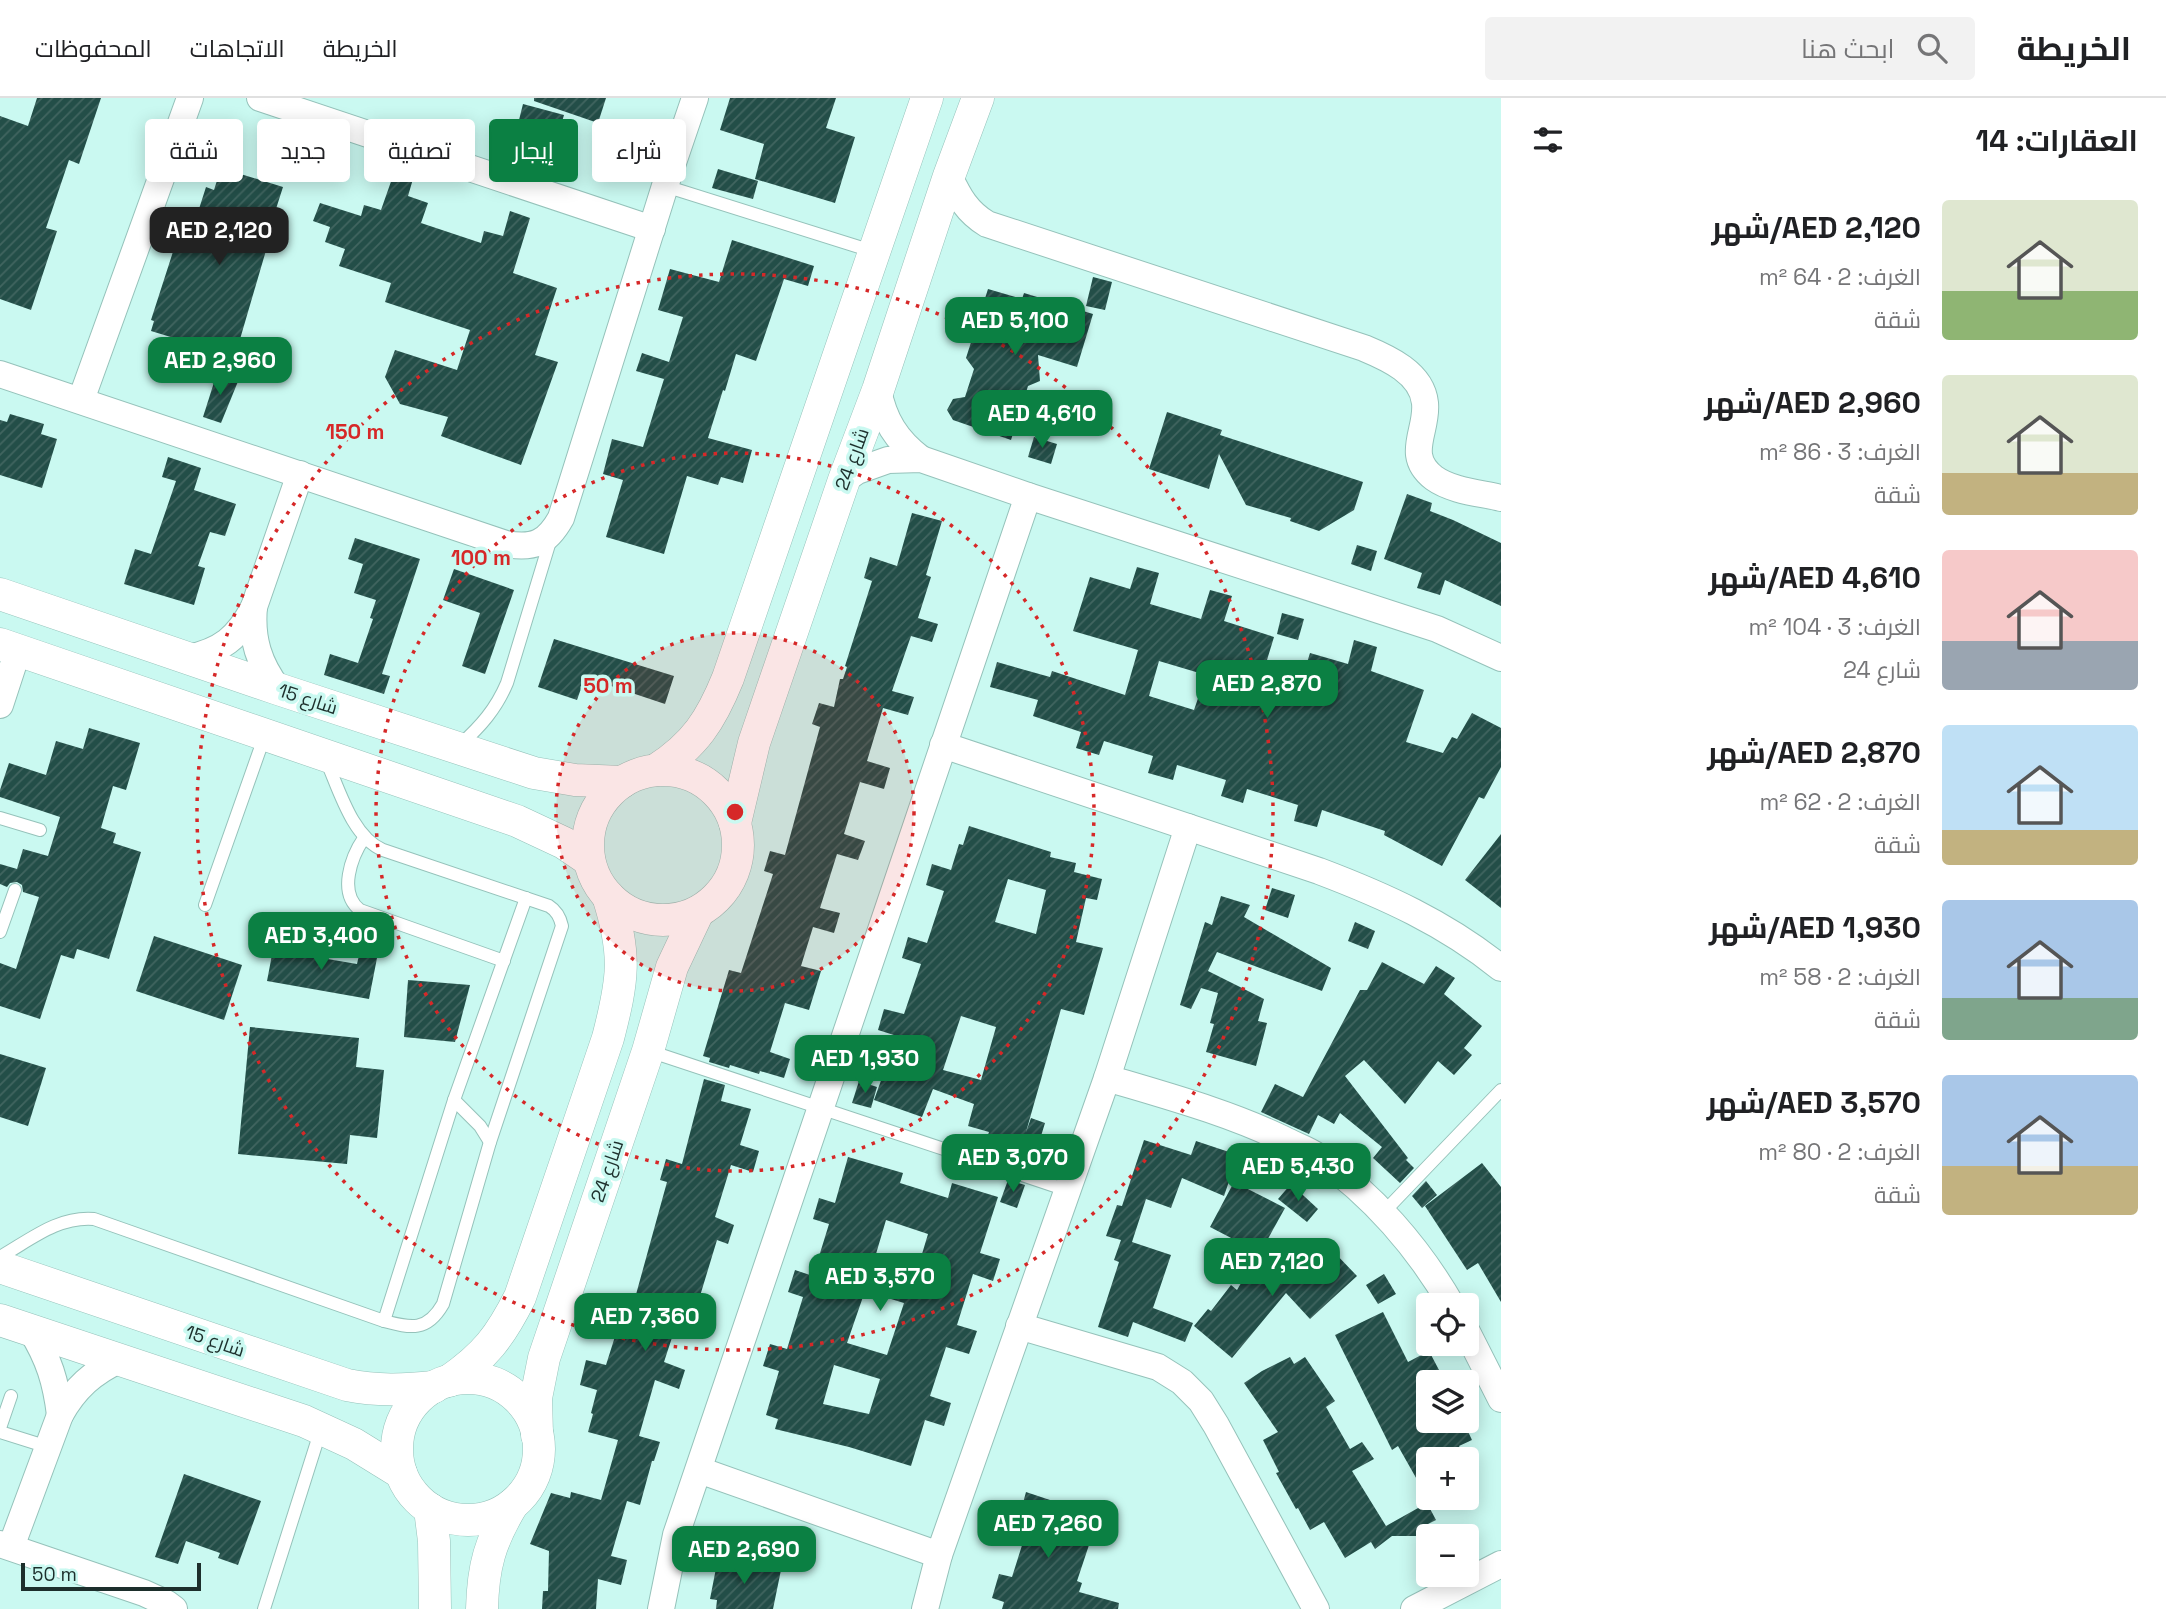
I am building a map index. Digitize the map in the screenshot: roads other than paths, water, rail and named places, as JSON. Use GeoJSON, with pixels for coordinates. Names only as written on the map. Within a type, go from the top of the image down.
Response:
{"type":"FeatureCollection","features":[{"type":"Feature","properties":{"kind":"street"},"geometry":{"type":"LineString","coordinates":[[81,400],[190,98]]}},
{"type":"Feature","properties":{"kind":"street"},"geometry":{"type":"LineString","coordinates":[[260,98],[652,229]]}},
{"type":"Feature","properties":{"kind":"street"},"geometry":{"type":"LineString","coordinates":[[0,374],[506,544],[523,547],[539,543],[552,533],[561,518],[695,98]]}},
{"type":"Feature","properties":{"kind":"street"},"geometry":{"type":"LineString","coordinates":[[656,770],[679,756],[708,720],[719,700],[928,98]]}},
{"type":"Feature","properties":{"kind":"street","name":"شارع 24"},"geometry":{"type":"LineString","coordinates":[[735,823],[754,743],[978,98]]}},
{"type":"Feature","properties":{"kind":"street"},"geometry":{"type":"LineString","coordinates":[[949,176],[962,203],[987,224],[1364,348],[1392,362],[1405,370],[1419,385],[1423,394],[1425,414],[1418,443],[1419,455],[1431,476],[1452,486],[1501,498]]}},
{"type":"Feature","properties":{"kind":"street"},"geometry":{"type":"LineString","coordinates":[[878,390],[887,422],[901,442],[920,459]]}},
{"type":"Feature","properties":{"kind":"street"},"geometry":{"type":"LineString","coordinates":[[844,480],[880,462],[904,458],[920,459],[1437,629],[1501,658]]}},
{"type":"Feature","properties":{"kind":"street"},"geometry":{"type":"LineString","coordinates":[[188,658],[205,654],[228,642],[246,623],[300,474]]}},
{"type":"Feature","properties":{"kind":"street"},"geometry":{"type":"LineString","coordinates":[[661,1609],[676,1535],[1028,496]]}},
{"type":"Feature","properties":{"kind":"street","name":"شارع 15"},"geometry":{"type":"LineString","coordinates":[[0,594],[534,773],[554,778],[622,782]]}},
{"type":"Feature","properties":{"kind":"street"},"geometry":{"type":"LineString","coordinates":[[254,607],[257,651],[262,665],[278,689]]}},
{"type":"Feature","properties":{"kind":"street"},"geometry":{"type":"LineString","coordinates":[[0,705],[9,647],[517,821],[564,843],[589,860]]}},
{"type":"Feature","properties":{"kind":"street"},"geometry":{"type":"LineString","coordinates":[[943,745],[1380,894],[1438,925],[1501,968]]}},
{"type":"Feature","properties":{"kind":"street"},"geometry":{"type":"LineString","coordinates":[[656,770],[682,772],[705,782],[724,800],[735,823],[739,844],[729,884],[715,900],[698,912],[680,919],[641,917],[623,909],[608,897],[596,880],[589,860],[588,838],[593,816],[605,797],[622,782],[638,774],[656,770]]}},
{"type":"Feature","properties":{"kind":"street"},"geometry":{"type":"LineString","coordinates":[[925,1609],[939,1555],[1107,1078],[1188,827]]}},
{"type":"Feature","properties":{"kind":"street"},"geometry":{"type":"LineString","coordinates":[[441,1384],[463,1379],[492,1383],[516,1398],[533,1421],[539,1454],[535,1474],[526,1491],[512,1505],[494,1516],[473,1520],[452,1519],[429,1509],[414,1495],[401,1473],[397,1449],[402,1424],[409,1410],[420,1397],[474,1363],[508,1321],[520,1297],[608,1038],[618,998],[622,959],[616,922],[608,897]]}},
{"type":"Feature","properties":{"kind":"street","name":"شارع 24"},"geometry":{"type":"LineString","coordinates":[[537,1434],[536,1398],[544,1357],[648,1051],[672,967],[698,912]]}},
{"type":"Feature","properties":{"kind":"street"},"geometry":{"type":"LineString","coordinates":[[1107,1078],[1211,1109],[1315,1155],[1356,1188],[1410,1243],[1445,1293]]}},
{"type":"Feature","properties":{"kind":"street","name":"شارع 15"},"geometry":{"type":"LineString","coordinates":[[0,1267],[347,1385],[400,1391],[441,1384]]}},
{"type":"Feature","properties":{"kind":"street"},"geometry":{"type":"LineString","coordinates":[[0,1320],[321,1428],[354,1444],[401,1473]]}},
{"type":"Feature","properties":{"kind":"street"},"geometry":{"type":"LineString","coordinates":[[1019,1326],[1132,1358],[1158,1367],[1182,1382],[1201,1401],[1216,1425],[1315,1609]]}},
{"type":"Feature","properties":{"kind":"street"},"geometry":{"type":"LineString","coordinates":[[31,1330],[52,1370],[60,1415]]}},
{"type":"Feature","properties":{"kind":"street"},"geometry":{"type":"LineString","coordinates":[[1479,1356],[1501,1399]]}},
{"type":"Feature","properties":{"kind":"street"},"geometry":{"type":"LineString","coordinates":[[121,1359],[102,1368],[70,1397],[5,1546],[144,1593],[174,1609]]}},
{"type":"Feature","properties":{"kind":"street"},"geometry":{"type":"LineString","coordinates":[[699,1470],[939,1555]]}},
{"type":"Feature","properties":{"kind":"street"},"geometry":{"type":"LineString","coordinates":[[482,1609],[485,1567],[491,1544],[512,1505]]}},
{"type":"Feature","properties":{"kind":"street"},"geometry":{"type":"LineString","coordinates":[[429,1509],[434,1541],[435,1609]]}},
{"type":"Feature","properties":{"kind":"street"},"geometry":{"type":"LineString","coordinates":[[1413,1609],[1501,1564]]}},
{"type":"Feature","properties":{"kind":"lane"},"geometry":{"type":"LineString","coordinates":[[665,186],[875,252]]}},
{"type":"Feature","properties":{"kind":"lane"},"geometry":{"type":"LineString","coordinates":[[457,747],[491,715],[500,699],[552,533]]}},
{"type":"Feature","properties":{"kind":"lane"},"geometry":{"type":"LineString","coordinates":[[205,905],[265,735]]}},
{"type":"Feature","properties":{"kind":"lane"},"geometry":{"type":"LineString","coordinates":[[0,1257],[55,1225],[69,1220],[94,1219],[409,1328],[432,1320],[439,1313],[490,1142],[562,926],[553,909],[383,850],[365,838],[356,826],[323,753]]}},
{"type":"Feature","properties":{"kind":"lane"},"geometry":{"type":"LineString","coordinates":[[0,818],[40,830]]}},
{"type":"Feature","properties":{"kind":"lane"},"geometry":{"type":"LineString","coordinates":[[365,838],[355,855],[347,888],[350,901],[360,910],[504,961]]}},
{"type":"Feature","properties":{"kind":"lane"},"geometry":{"type":"LineString","coordinates":[[0,932],[15,890]]}},
{"type":"Feature","properties":{"kind":"lane"},"geometry":{"type":"LineString","coordinates":[[384,1321],[454,1100],[526,898]]}},
{"type":"Feature","properties":{"kind":"lane"},"geometry":{"type":"LineString","coordinates":[[648,1051],[1067,1190]]}},
{"type":"Feature","properties":{"kind":"lane"},"geometry":{"type":"LineString","coordinates":[[1382,1214],[1501,1090]]}},
{"type":"Feature","properties":{"kind":"lane"},"geometry":{"type":"LineString","coordinates":[[454,1100],[480,1126],[490,1142]]}},
{"type":"Feature","properties":{"kind":"lane"},"geometry":{"type":"LineString","coordinates":[[11,1396],[0,1430],[48,1447]]}},
{"type":"Feature","properties":{"kind":"lane"},"geometry":{"type":"LineString","coordinates":[[264,1609],[321,1428]]}}]}
